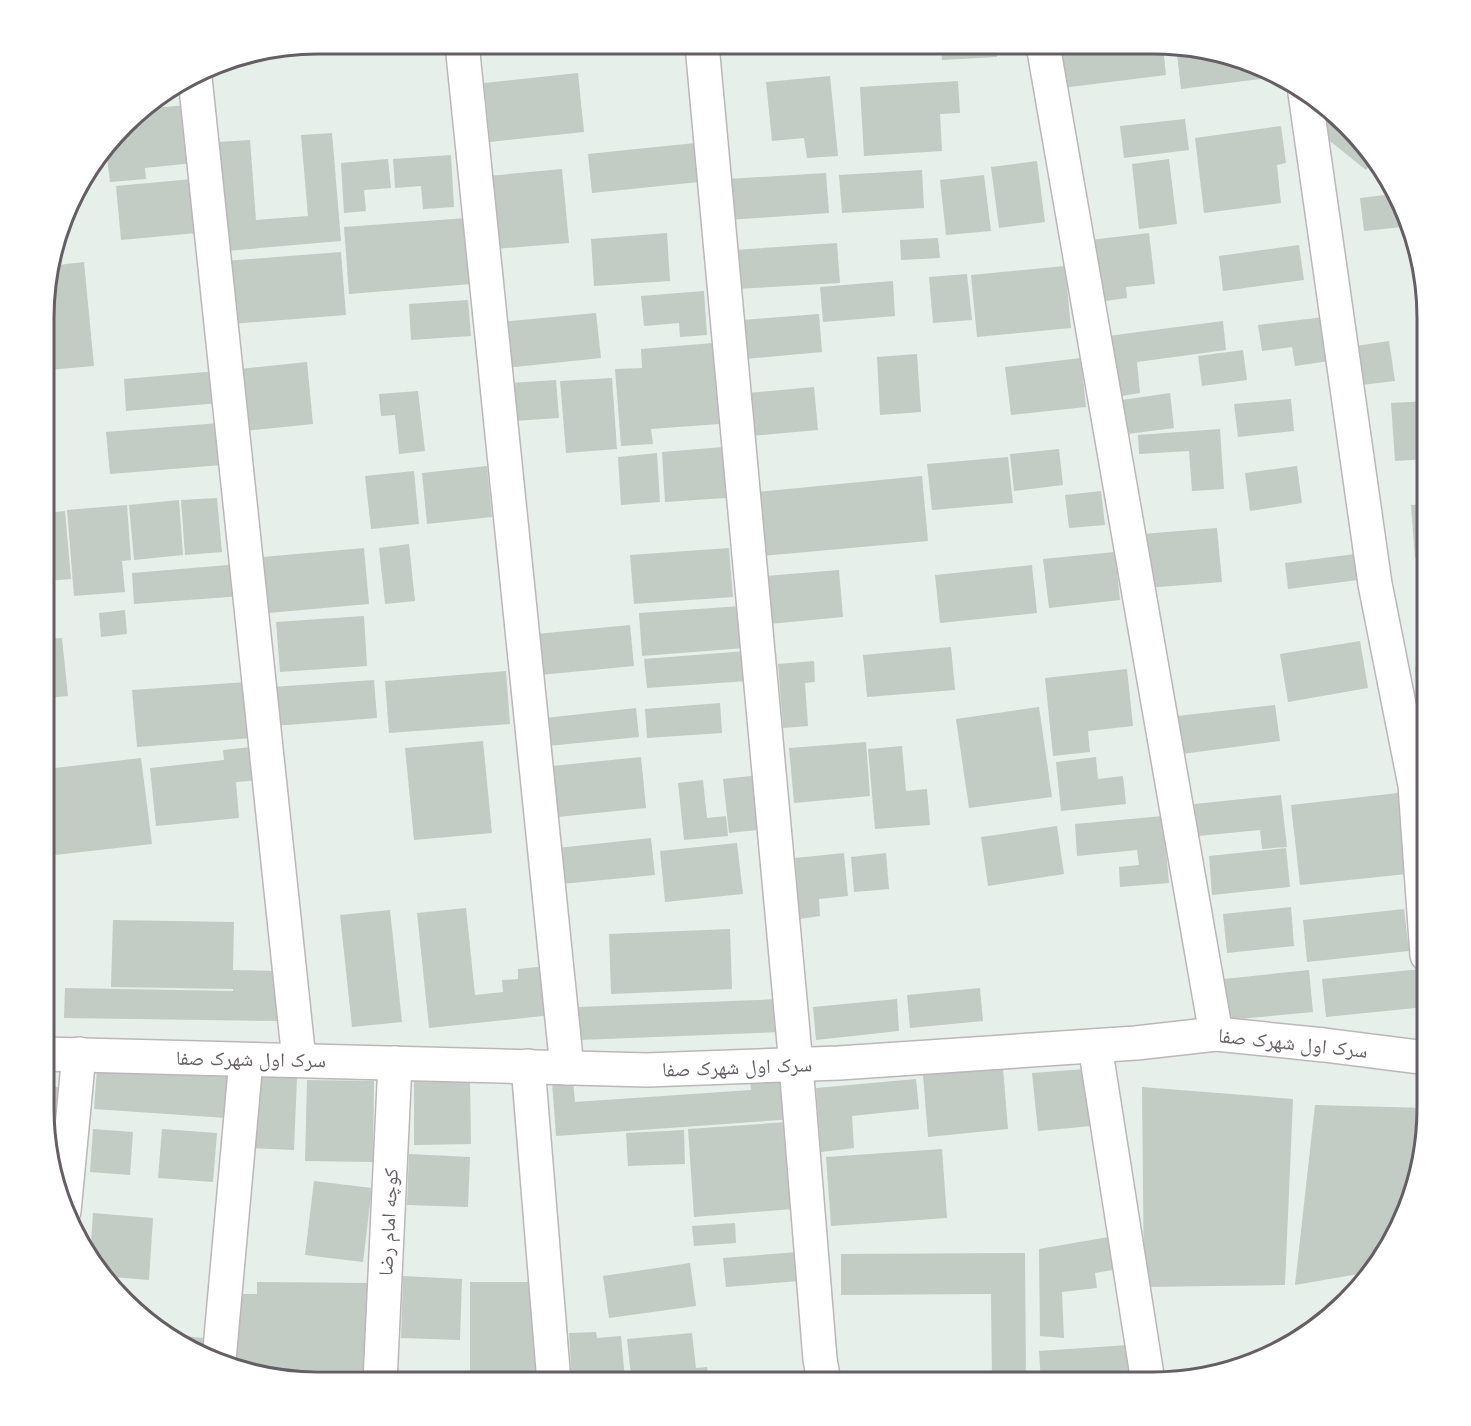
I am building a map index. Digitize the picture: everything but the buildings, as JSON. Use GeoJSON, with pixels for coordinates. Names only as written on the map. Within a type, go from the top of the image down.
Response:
{"type":"FeatureCollection","features":[{"type":"Feature","properties":{"kind":"street"},"geometry":{"type":"LineString","coordinates":[[463,54],[567,1068]]}},
{"type":"Feature","properties":{"kind":"street"},"geometry":{"type":"LineString","coordinates":[[703,54],[822,1372]]}},
{"type":"Feature","properties":{"kind":"street"},"geometry":{"type":"LineString","coordinates":[[1045,54],[1216,1034]]}},
{"type":"Feature","properties":{"kind":"street"},"geometry":{"type":"LineString","coordinates":[[196,84],[299,1060]]}},
{"type":"Feature","properties":{"kind":"street"},"geometry":{"type":"LineString","coordinates":[[1306,103],[1375,584],[1415,785],[1417,813]]}},
{"type":"Feature","properties":{"kind":"street","name":"سرک اول شهرک صفا"},"geometry":{"type":"LineString","coordinates":[[54,1053],[647,1070],[796,1065],[1095,1046],[1216,1034],[1417,1057]]}},
{"type":"Feature","properties":{"kind":"street"},"geometry":{"type":"LineString","coordinates":[[1095,1046],[1146,1372]]}},
{"type":"Feature","properties":{"kind":"street"},"geometry":{"type":"LineString","coordinates":[[66,1188],[79,1054]]}},
{"type":"Feature","properties":{"kind":"street"},"geometry":{"type":"LineString","coordinates":[[220,1353],[246,1059]]}},
{"type":"Feature","properties":{"kind":"street","name":"کوچه امام رضا"},"geometry":{"type":"LineString","coordinates":[[380,1372],[395,1063]]}},
{"type":"Feature","properties":{"kind":"street"},"geometry":{"type":"LineString","coordinates":[[528,1066],[553,1372]]}}]}
